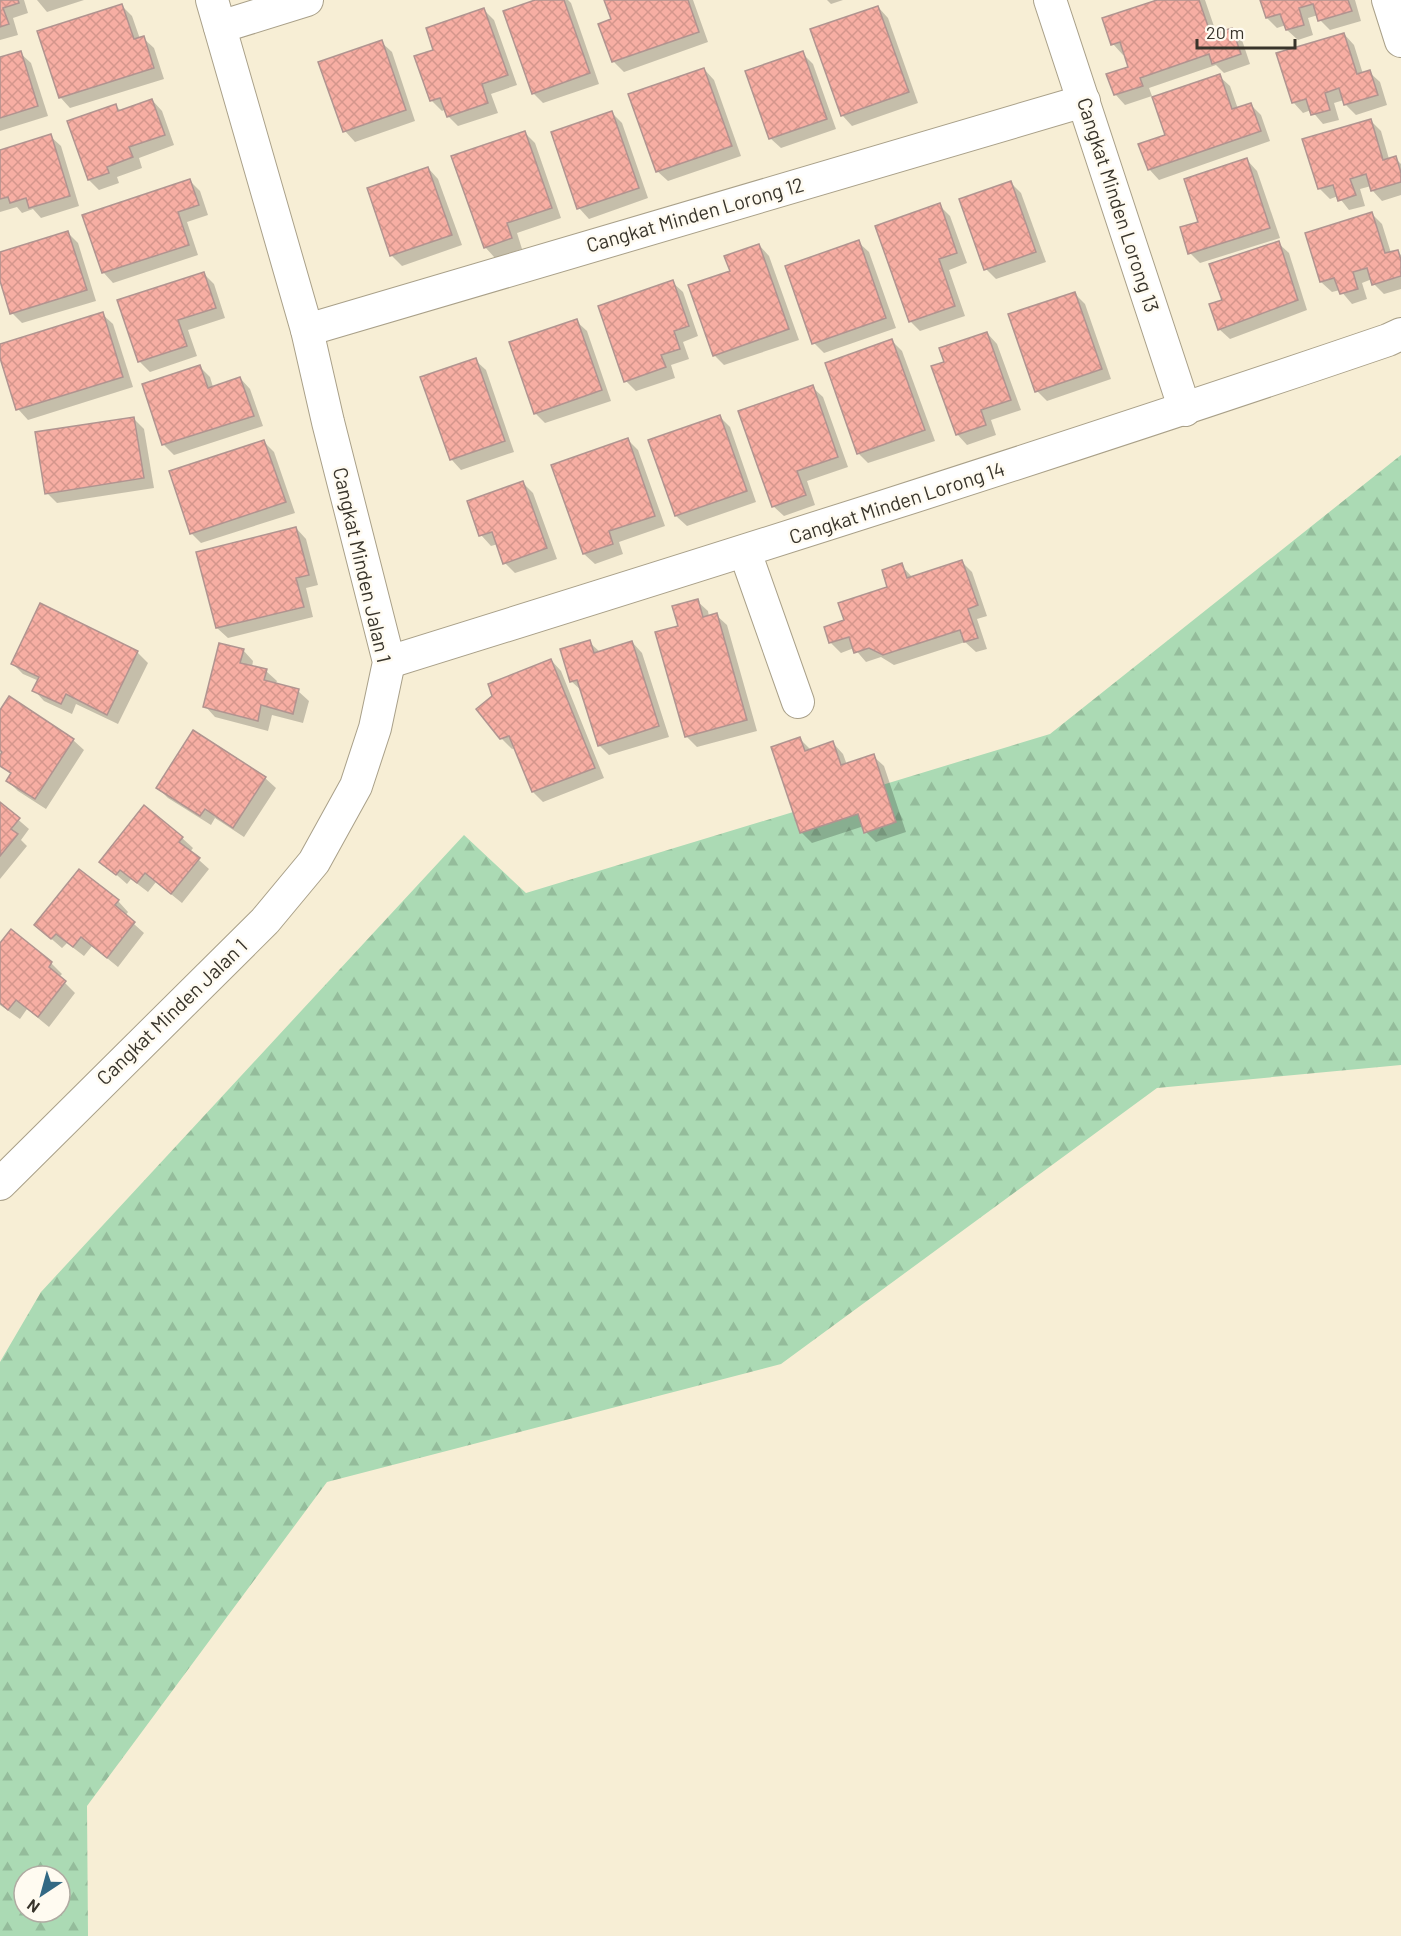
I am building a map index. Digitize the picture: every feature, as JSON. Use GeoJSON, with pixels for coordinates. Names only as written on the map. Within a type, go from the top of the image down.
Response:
{"type":"FeatureCollection","features":[{"type":"Feature","properties":{"kind":"street"},"geometry":{"type":"LineString","coordinates":[[216,14],[307,0]]}},
{"type":"Feature","properties":{"kind":"street","name":"Cangkat Minden Lorong 13"},"geometry":{"type":"LineString","coordinates":[[1050,0],[1185,410]]}},
{"type":"Feature","properties":{"kind":"street"},"geometry":{"type":"LineString","coordinates":[[1388,0],[1401,41]]}},
{"type":"Feature","properties":{"kind":"street","name":"Cangkat Minden Jalan 1"},"geometry":{"type":"LineString","coordinates":[[0,1184],[265,921],[314,862],[356,786],[375,728],[389,662],[307,330],[216,14]]}},
{"type":"Feature","properties":{"kind":"street","name":"Cangkat Minden Lorong 12"},"geometry":{"type":"LineString","coordinates":[[307,330],[1084,101]]}},
{"type":"Feature","properties":{"kind":"street","name":"Cangkat Minden Lorong 14"},"geometry":{"type":"LineString","coordinates":[[389,662],[745,552],[1185,410],[1401,334]]}},
{"type":"Feature","properties":{"kind":"street"},"geometry":{"type":"LineString","coordinates":[[745,552],[798,702]]}},
{"type":"Feature","properties":{"kind":"green space"},"geometry":{"type":"Polygon","coordinates":[[[1401,455],[1401,1065],[1157,1088],[781,1364],[327,1482],[87,1806],[88,1936],[0,1936],[0,1362],[41,1292],[464,835],[526,893],[1050,734],[1401,455]]]}},
{"type":"Feature","properties":{"kind":"building"},"geometry":{"type":"Polygon","coordinates":[[[0,0],[18,0],[19,3],[3,8],[9,24],[0,27],[0,0]]]}},
{"type":"Feature","properties":{"kind":"building"},"geometry":{"type":"Polygon","coordinates":[[[535,0],[564,0],[590,73],[532,94],[503,11],[535,0]]]}},
{"type":"Feature","properties":{"kind":"building"},"geometry":{"type":"Polygon","coordinates":[[[604,0],[688,0],[699,32],[612,62],[598,24],[611,19],[604,0]]]}},
{"type":"Feature","properties":{"kind":"building"},"geometry":{"type":"Polygon","coordinates":[[[1157,0],[1199,0],[1211,35],[1232,28],[1241,54],[1212,64],[1209,54],[1140,78],[1143,86],[1114,95],[1106,74],[1128,67],[1120,42],[1111,45],[1102,18],[1157,0]]]}},
{"type":"Feature","properties":{"kind":"building"},"geometry":{"type":"Polygon","coordinates":[[[1260,0],[1348,0],[1352,11],[1318,21],[1313,4],[1299,8],[1304,25],[1286,30],[1280,14],[1266,18],[1260,0]]]}},
{"type":"Feature","properties":{"kind":"building"},"geometry":{"type":"Polygon","coordinates":[[[122,4],[134,39],[144,36],[154,68],[59,98],[37,31],[122,4]]]}},
{"type":"Feature","properties":{"kind":"building"},"geometry":{"type":"Polygon","coordinates":[[[878,6],[909,92],[841,116],[810,29],[878,6]]]}},
{"type":"Feature","properties":{"kind":"building"},"geometry":{"type":"Polygon","coordinates":[[[484,8],[508,75],[482,84],[488,103],[447,117],[440,98],[430,101],[414,56],[433,50],[426,28],[484,8]]]}},
{"type":"Feature","properties":{"kind":"building"},"geometry":{"type":"Polygon","coordinates":[[[1344,33],[1357,74],[1370,70],[1378,95],[1344,105],[1339,88],[1325,93],[1330,110],[1311,115],[1306,99],[1292,103],[1276,53],[1344,33]]]}},
{"type":"Feature","properties":{"kind":"building"},"geometry":{"type":"Polygon","coordinates":[[[382,40],[406,110],[343,132],[318,62],[382,40]]]}},
{"type":"Feature","properties":{"kind":"building"},"geometry":{"type":"Polygon","coordinates":[[[21,51],[38,106],[0,118],[0,57],[21,51]]]}},
{"type":"Feature","properties":{"kind":"building"},"geometry":{"type":"Polygon","coordinates":[[[803,51],[827,119],[769,139],[745,71],[803,51]]]}},
{"type":"Feature","properties":{"kind":"building"},"geometry":{"type":"Polygon","coordinates":[[[704,68],[732,146],[656,172],[628,94],[704,68]]]}},
{"type":"Feature","properties":{"kind":"building"},"geometry":{"type":"Polygon","coordinates":[[[1220,74],[1232,109],[1251,103],[1261,131],[1148,170],[1138,144],[1165,135],[1152,97],[1220,74]]]}},
{"type":"Feature","properties":{"kind":"building"},"geometry":{"type":"Polygon","coordinates":[[[152,99],[165,135],[129,147],[133,157],[107,167],[109,173],[88,180],[67,121],[116,104],[118,111],[152,99]]]}},
{"type":"Feature","properties":{"kind":"building"},"geometry":{"type":"Polygon","coordinates":[[[612,111],[639,188],[577,209],[551,132],[612,111]]]}},
{"type":"Feature","properties":{"kind":"building"},"geometry":{"type":"Polygon","coordinates":[[[1371,119],[1383,160],[1396,156],[1401,182],[1371,191],[1366,174],[1350,179],[1356,195],[1338,201],[1333,185],[1318,189],[1302,139],[1371,119]]]}},
{"type":"Feature","properties":{"kind":"building"},"geometry":{"type":"Polygon","coordinates":[[[525,131],[552,208],[507,223],[512,238],[484,248],[451,156],[525,131]]]}},
{"type":"Feature","properties":{"kind":"building"},"geometry":{"type":"Polygon","coordinates":[[[51,134],[70,196],[29,208],[26,198],[10,203],[8,197],[0,199],[0,150],[51,134]]]}},
{"type":"Feature","properties":{"kind":"building"},"geometry":{"type":"Polygon","coordinates":[[[1247,158],[1270,228],[1188,254],[1180,227],[1198,222],[1184,179],[1247,158]]]}},
{"type":"Feature","properties":{"kind":"building"},"geometry":{"type":"Polygon","coordinates":[[[428,167],[452,235],[390,256],[367,188],[428,167]]]}},
{"type":"Feature","properties":{"kind":"building"},"geometry":{"type":"Polygon","coordinates":[[[190,179],[199,205],[178,212],[189,245],[102,273],[82,215],[190,179]]]}},
{"type":"Feature","properties":{"kind":"building"},"geometry":{"type":"Polygon","coordinates":[[[1011,181],[1036,252],[984,270],[959,199],[1011,181]]]}},
{"type":"Feature","properties":{"kind":"building"},"geometry":{"type":"Polygon","coordinates":[[[940,203],[957,253],[939,259],[955,306],[909,322],[875,226],[940,203]]]}},
{"type":"Feature","properties":{"kind":"building"},"geometry":{"type":"Polygon","coordinates":[[[1372,212],[1385,253],[1398,250],[1401,260],[1401,276],[1372,285],[1367,268],[1353,272],[1358,289],[1340,294],[1334,278],[1320,282],[1305,233],[1372,212]]]}},
{"type":"Feature","properties":{"kind":"building"},"geometry":{"type":"Polygon","coordinates":[[[68,231],[87,290],[10,314],[0,281],[0,252],[68,231]]]}},
{"type":"Feature","properties":{"kind":"building"},"geometry":{"type":"Polygon","coordinates":[[[859,240],[886,318],[812,344],[785,266],[859,240]]]}},
{"type":"Feature","properties":{"kind":"building"},"geometry":{"type":"Polygon","coordinates":[[[1279,241],[1298,300],[1218,330],[1209,304],[1222,300],[1209,264],[1279,241]]]}},
{"type":"Feature","properties":{"kind":"building"},"geometry":{"type":"Polygon","coordinates":[[[759,244],[789,329],[713,356],[688,285],[730,271],[724,256],[759,244]]]}},
{"type":"Feature","properties":{"kind":"building"},"geometry":{"type":"Polygon","coordinates":[[[204,272],[216,308],[178,320],[187,346],[138,362],[117,300],[204,272]]]}},
{"type":"Feature","properties":{"kind":"building"},"geometry":{"type":"Polygon","coordinates":[[[673,280],[689,326],[674,331],[680,349],[661,355],[666,367],[624,382],[598,306],[673,280]]]}},
{"type":"Feature","properties":{"kind":"building"},"geometry":{"type":"Polygon","coordinates":[[[1075,292],[1102,369],[1035,392],[1008,314],[1075,292]]]}},
{"type":"Feature","properties":{"kind":"building"},"geometry":{"type":"Polygon","coordinates":[[[103,312],[123,377],[16,410],[0,358],[0,344],[103,312]]]}},
{"type":"Feature","properties":{"kind":"building"},"geometry":{"type":"Polygon","coordinates":[[[577,319],[602,390],[534,414],[509,342],[577,319]]]}},
{"type":"Feature","properties":{"kind":"building"},"geometry":{"type":"Polygon","coordinates":[[[987,332],[1011,400],[981,410],[986,425],[956,435],[931,366],[944,362],[939,348],[987,332]]]}},
{"type":"Feature","properties":{"kind":"building"},"geometry":{"type":"Polygon","coordinates":[[[892,339],[925,430],[857,454],[825,363],[892,339]]]}},
{"type":"Feature","properties":{"kind":"building"},"geometry":{"type":"Polygon","coordinates":[[[476,358],[505,441],[450,460],[420,377],[476,358]]]}},
{"type":"Feature","properties":{"kind":"building"},"geometry":{"type":"Polygon","coordinates":[[[200,365],[208,388],[240,377],[254,416],[162,445],[142,384],[200,365]]]}},
{"type":"Feature","properties":{"kind":"building"},"geometry":{"type":"Polygon","coordinates":[[[813,385],[838,457],[797,471],[806,495],[772,507],[738,411],[813,385]]]}},
{"type":"Feature","properties":{"kind":"building"},"geometry":{"type":"Polygon","coordinates":[[[720,415],[747,491],[675,516],[648,440],[720,415]]]}},
{"type":"Feature","properties":{"kind":"building"},"geometry":{"type":"Polygon","coordinates":[[[134,417],[144,478],[45,494],[35,432],[134,417]]]}},
{"type":"Feature","properties":{"kind":"building"},"geometry":{"type":"Polygon","coordinates":[[[628,438],[655,516],[609,531],[613,544],[583,554],[551,465],[628,438]]]}},
{"type":"Feature","properties":{"kind":"building"},"geometry":{"type":"Polygon","coordinates":[[[264,440],[286,502],[190,534],[169,471],[264,440]]]}},
{"type":"Feature","properties":{"kind":"building"},"geometry":{"type":"Polygon","coordinates":[[[523,481],[547,548],[503,564],[492,532],[479,536],[467,501],[523,481]]]}},
{"type":"Feature","properties":{"kind":"building"},"geometry":{"type":"Polygon","coordinates":[[[296,527],[309,575],[296,578],[304,607],[216,628],[196,552],[296,527]]]}},
{"type":"Feature","properties":{"kind":"building"},"geometry":{"type":"Polygon","coordinates":[[[962,560],[978,605],[968,609],[978,638],[964,642],[960,630],[883,655],[869,648],[854,653],[849,637],[829,643],[824,627],[844,620],[838,603],[887,587],[882,570],[902,563],[907,578],[962,560]]]}},
{"type":"Feature","properties":{"kind":"building"},"geometry":{"type":"Polygon","coordinates":[[[698,599],[703,617],[717,613],[747,720],[685,737],[655,632],[678,626],[672,606],[698,599]]]}},
{"type":"Feature","properties":{"kind":"building"},"geometry":{"type":"Polygon","coordinates":[[[40,603],[138,651],[107,715],[66,694],[61,704],[32,691],[39,677],[11,664],[40,603]]]}},
{"type":"Feature","properties":{"kind":"building"},"geometry":{"type":"Polygon","coordinates":[[[590,640],[594,653],[632,641],[659,726],[598,746],[577,680],[570,682],[560,649],[590,640]]]}},
{"type":"Feature","properties":{"kind":"building"},"geometry":{"type":"Polygon","coordinates":[[[219,643],[244,649],[240,663],[267,669],[264,680],[299,689],[293,714],[261,705],[258,721],[203,707],[219,643]]]}},
{"type":"Feature","properties":{"kind":"building"},"geometry":{"type":"Polygon","coordinates":[[[551,659],[595,768],[532,792],[509,736],[500,739],[476,709],[492,696],[488,684],[551,659]]]}},
{"type":"Feature","properties":{"kind":"building"},"geometry":{"type":"Polygon","coordinates":[[[9,696],[74,739],[35,799],[6,781],[11,773],[0,766],[2,752],[0,750],[0,710],[9,696]]]}},
{"type":"Feature","properties":{"kind":"building"},"geometry":{"type":"Polygon","coordinates":[[[193,730],[266,777],[233,828],[205,809],[200,816],[156,788],[193,730]]]}},
{"type":"Feature","properties":{"kind":"building"},"geometry":{"type":"Polygon","coordinates":[[[800,737],[805,751],[833,741],[841,765],[874,754],[896,822],[864,833],[858,814],[800,833],[771,747],[800,737]]]}},
{"type":"Feature","properties":{"kind":"building"},"geometry":{"type":"Polygon","coordinates":[[[0,802],[20,818],[11,829],[18,834],[0,856],[0,802]]]}},
{"type":"Feature","properties":{"kind":"building"},"geometry":{"type":"Polygon","coordinates":[[[144,805],[183,837],[179,842],[200,858],[171,894],[145,873],[137,883],[120,870],[116,875],[99,862],[144,805]]]}},
{"type":"Feature","properties":{"kind":"building"},"geometry":{"type":"Polygon","coordinates":[[[79,869],[119,900],[115,905],[135,922],[107,958],[81,937],[73,947],[56,934],[51,939],[34,925],[79,869]]]}},
{"type":"Feature","properties":{"kind":"building"},"geometry":{"type":"Polygon","coordinates":[[[11,929],[52,962],[49,967],[66,981],[38,1017],[16,1000],[8,1010],[0,1003],[0,943],[11,929]]]}}]}
